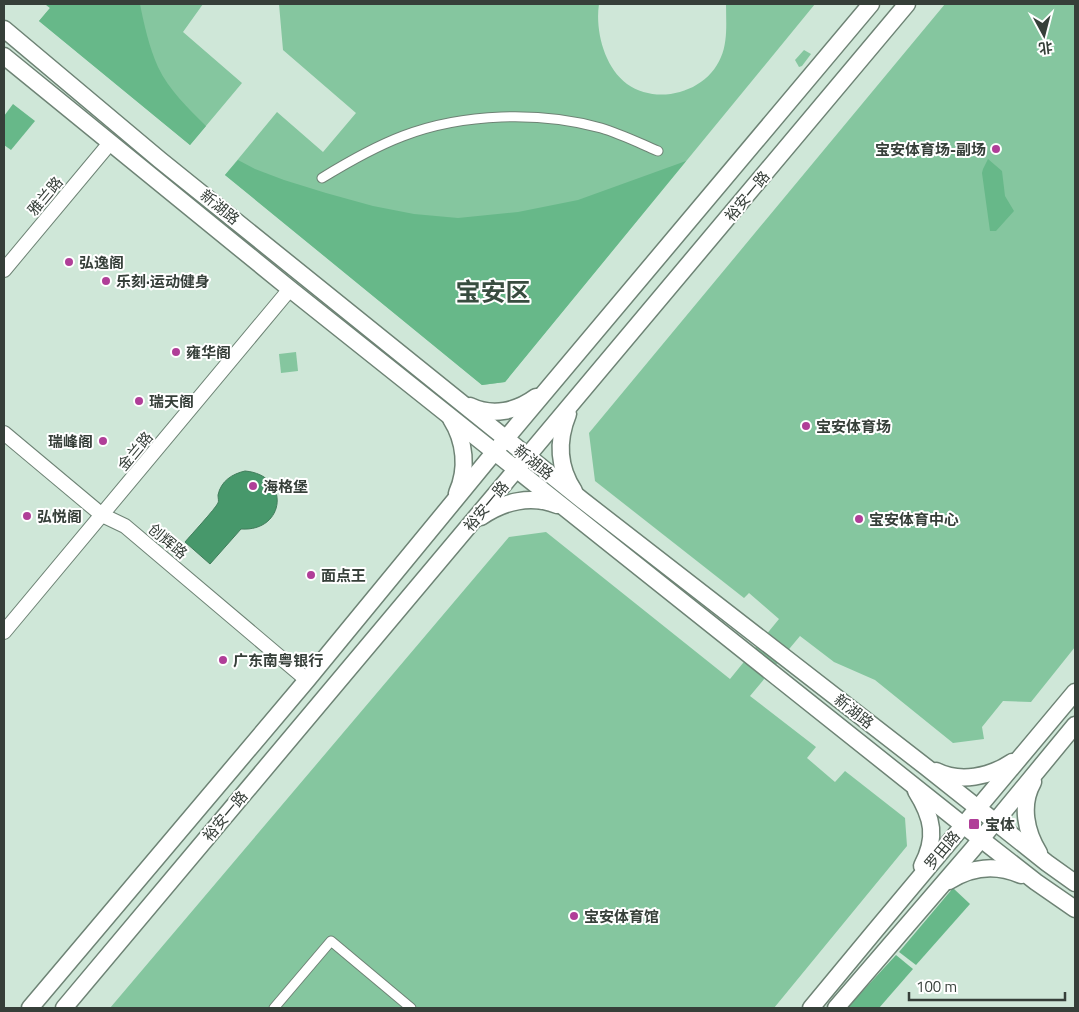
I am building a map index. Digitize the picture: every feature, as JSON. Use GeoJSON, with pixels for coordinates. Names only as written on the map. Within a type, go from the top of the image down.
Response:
{"type":"FeatureCollection","features":[{"type":"Feature","properties":{"kind":"main road","name":"裕安一路"},"geometry":{"type":"LineString","coordinates":[[30,1008],[308,680],[446,510],[872,4]]}},
{"type":"Feature","properties":{"kind":"main road","name":"裕安一路"},"geometry":{"type":"LineString","coordinates":[[64,1008],[907,4]]}},
{"type":"Feature","properties":{"kind":"main road","name":"新湖路"},"geometry":{"type":"LineString","coordinates":[[4,29],[160,160],[528,456],[577,507],[601,536],[963,825],[1036,882],[1075,909]]}},
{"type":"Feature","properties":{"kind":"main road","name":"新湖路"},"geometry":{"type":"LineString","coordinates":[[4,56],[231,242],[517,470],[577,507],[612,524],[1075,883]]}},
{"type":"Feature","properties":{"kind":"main road"},"geometry":{"type":"LineString","coordinates":[[231,242],[238,244],[245,242],[248,235],[245,228]]}},
{"type":"Feature","properties":{"kind":"main road"},"geometry":{"type":"LineString","coordinates":[[457,400],[487,412],[504,412],[530,402],[552,385]]}},
{"type":"Feature","properties":{"kind":"main road"},"geometry":{"type":"LineString","coordinates":[[572,405],[562,435],[560,458],[577,507]]}},
{"type":"Feature","properties":{"kind":"main road"},"geometry":{"type":"LineString","coordinates":[[446,510],[459,488],[464,462],[460,437],[447,413]]}},
{"type":"Feature","properties":{"kind":"main road"},"geometry":{"type":"LineString","coordinates":[[469,525],[496,508],[525,500],[577,507]]}},
{"type":"Feature","properties":{"kind":"main road"},"geometry":{"type":"LineString","coordinates":[[601,536],[598,530],[601,523],[606,521],[612,524]]}},
{"type":"Feature","properties":{"kind":"main road","name":"罗田路"},"geometry":{"type":"LineString","coordinates":[[811,1008],[1075,692]]}},
{"type":"Feature","properties":{"kind":"main road","name":"罗田路"},"geometry":{"type":"LineString","coordinates":[[836,1008],[1075,725]]}},
{"type":"Feature","properties":{"kind":"main road"},"geometry":{"type":"LineString","coordinates":[[926,767],[943,775],[973,777],[1004,768],[1024,754]]}},
{"type":"Feature","properties":{"kind":"main road"},"geometry":{"type":"LineString","coordinates":[[1039,769],[1029,788],[1026,816],[1034,844],[1047,863]]}},
{"type":"Feature","properties":{"kind":"main road"},"geometry":{"type":"LineString","coordinates":[[909,781],[926,808],[932,831],[927,858],[913,884]]}},
{"type":"Feature","properties":{"kind":"main road"},"geometry":{"type":"LineString","coordinates":[[940,886],[966,873],[994,868],[1016,873],[1036,882]]}},
{"type":"Feature","properties":{"kind":"street"},"geometry":{"type":"LineString","coordinates":[[322,178],[363,154],[405,136],[433,127],[500,117],[537,118],[574,122],[602,128],[658,151]]}},
{"type":"Feature","properties":{"kind":"street","name":"雅兰路"},"geometry":{"type":"LineString","coordinates":[[4,270],[110,143]]}},
{"type":"Feature","properties":{"kind":"street","name":"金兰路"},"geometry":{"type":"LineString","coordinates":[[4,632],[290,289]]}},
{"type":"Feature","properties":{"kind":"street","name":"创辉路"},"geometry":{"type":"LineString","coordinates":[[4,434],[102,515],[125,526],[308,680]]}},
{"type":"Feature","properties":{"kind":"street"},"geometry":{"type":"LineString","coordinates":[[274,1008],[331,941],[411,1008]]}},
{"type":"Feature","properties":{"kind":"shaded area"},"geometry":{"type":"Polygon","coordinates":[[[45,4],[203,4],[183,32],[242,83],[190,145],[39,21],[50,8],[45,4]]]}},
{"type":"Feature","properties":{"kind":"shaded area"},"geometry":{"type":"Polygon","coordinates":[[[45,4],[140,4],[149,44],[162,75],[179,98],[206,126],[190,145],[39,21],[50,8],[45,4]]]}},
{"type":"Feature","properties":{"kind":"shaded area"},"geometry":{"type":"Polygon","coordinates":[[[279,4],[599,4],[598,25],[600,36],[612,68],[627,84],[639,91],[667,94],[693,87],[705,79],[714,69],[721,57],[725,44],[726,4],[815,4],[505,382],[482,385],[225,175],[277,112],[323,152],[356,113],[283,50],[279,4]]]}},
{"type":"Feature","properties":{"kind":"shaded area","name":"宝安体育中心"},"geometry":{"type":"Polygon","coordinates":[[[945,4],[1075,4],[1075,647],[1031,702],[1003,701],[982,727],[984,739],[953,743],[875,680],[834,662],[800,636],[750,696],[816,747],[807,758],[835,782],[845,771],[905,818],[907,846],[774,1008],[110,1008],[509,537],[546,532],[730,679],[779,619],[749,593],[744,598],[595,481],[589,433],[945,4]]]}},
{"type":"Feature","properties":{"kind":"shaded area"},"geometry":{"type":"Polygon","coordinates":[[[804,50],[811,54],[802,66],[799,67],[795,60],[804,50]]]}},
{"type":"Feature","properties":{"kind":"shaded area"},"geometry":{"type":"Polygon","coordinates":[[[13,104],[35,121],[11,150],[4,145],[4,116],[13,104]]]}},
{"type":"Feature","properties":{"kind":"shaded area"},"geometry":{"type":"Polygon","coordinates":[[[988,159],[1002,171],[1005,196],[1014,211],[996,231],[990,231],[982,173],[988,159]]]}},
{"type":"Feature","properties":{"kind":"shaded area"},"geometry":{"type":"Polygon","coordinates":[[[238,160],[284,180],[373,206],[414,214],[458,218],[518,212],[578,200],[686,161],[505,382],[482,385],[225,175],[238,160]]]}},
{"type":"Feature","properties":{"kind":"shaded area"},"geometry":{"type":"Polygon","coordinates":[[[296,352],[298,371],[281,373],[279,354],[296,352]]]}},
{"type":"Feature","properties":{"kind":"shaded area"},"geometry":{"type":"Polygon","coordinates":[[[245,471],[260,475],[270,482],[276,492],[277,503],[274,513],[267,522],[256,528],[241,529],[210,564],[185,542],[216,506],[219,490],[224,482],[232,476],[245,471]]]}},
{"type":"Feature","properties":{"kind":"shaded area"},"geometry":{"type":"Polygon","coordinates":[[[953,888],[970,904],[916,965],[899,952],[953,888]]]}},
{"type":"Feature","properties":{"kind":"shaded area"},"geometry":{"type":"Polygon","coordinates":[[[896,955],[913,969],[879,1008],[847,1008],[896,955]]]}},
{"type":"Feature","properties":{"kind":"place","name":"宝安体育场-副场"},"geometry":{"type":"Point","coordinates":[996,149]}},
{"type":"Feature","properties":{"kind":"place","name":"弘逸阁"},"geometry":{"type":"Point","coordinates":[69,262]}},
{"type":"Feature","properties":{"kind":"place","name":"乐刻·运动健身"},"geometry":{"type":"Point","coordinates":[106,281]}},
{"type":"Feature","properties":{"kind":"place","name":"雍华阁"},"geometry":{"type":"Point","coordinates":[176,352]}},
{"type":"Feature","properties":{"kind":"place","name":"瑞天阁"},"geometry":{"type":"Point","coordinates":[139,401]}},
{"type":"Feature","properties":{"kind":"place","name":"宝安体育场"},"geometry":{"type":"Point","coordinates":[806,426]}},
{"type":"Feature","properties":{"kind":"place","name":"瑞峰阁"},"geometry":{"type":"Point","coordinates":[103,441]}},
{"type":"Feature","properties":{"kind":"place","name":"海格堡"},"geometry":{"type":"Point","coordinates":[253,486]}},
{"type":"Feature","properties":{"kind":"place","name":"弘悦阁"},"geometry":{"type":"Point","coordinates":[27,516]}},
{"type":"Feature","properties":{"kind":"place","name":"宝安体育中心"},"geometry":{"type":"Point","coordinates":[859,519]}},
{"type":"Feature","properties":{"kind":"place","name":"面点王"},"geometry":{"type":"Point","coordinates":[311,575]}},
{"type":"Feature","properties":{"kind":"place","name":"广东南粤银行"},"geometry":{"type":"Point","coordinates":[223,660]}},
{"type":"Feature","properties":{"kind":"place","name":"宝体"},"geometry":{"type":"Point","coordinates":[974,824]}},
{"type":"Feature","properties":{"kind":"place","name":"宝安体育馆"},"geometry":{"type":"Point","coordinates":[574,916]}},
{"type":"Feature","properties":{"kind":"district","name":"宝安区"},"geometry":{"type":"Point","coordinates":[493,292]}}]}
